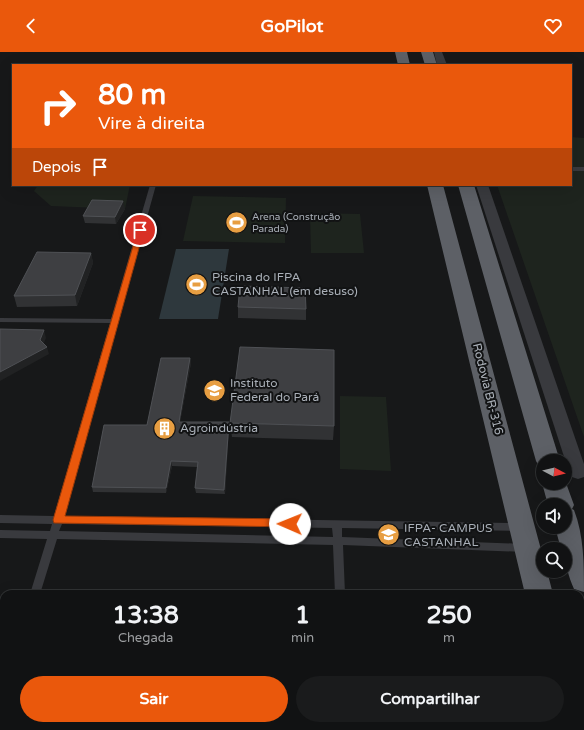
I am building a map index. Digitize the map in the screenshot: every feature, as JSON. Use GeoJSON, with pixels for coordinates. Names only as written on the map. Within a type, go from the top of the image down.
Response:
{"type":"FeatureCollection","features":[{"type":"Feature","properties":{"kind":"highway"},"geometry":{"type":"LineString","coordinates":[[401,52],[404,64]]}},
{"type":"Feature","properties":{"kind":"highway"},"geometry":{"type":"LineString","coordinates":[[427,52],[431,64]]}},
{"type":"Feature","properties":{"kind":"highway","name":"Rodovia BR-316"},"geometry":{"type":"LineString","coordinates":[[435,186],[538,590]]}},
{"type":"Feature","properties":{"kind":"highway"},"geometry":{"type":"LineString","coordinates":[[466,186],[546,454]]}},
{"type":"Feature","properties":{"kind":"highway"},"geometry":{"type":"LineString","coordinates":[[570,534],[584,580]]}},
{"type":"Feature","properties":{"kind":"street"},"geometry":{"type":"LineString","coordinates":[[438,52],[442,64]]}},
{"type":"Feature","properties":{"kind":"street"},"geometry":{"type":"LineString","coordinates":[[482,186],[576,472]]}},
{"type":"Feature","properties":{"kind":"lane"},"geometry":{"type":"LineString","coordinates":[[572,169],[584,170]]}},
{"type":"Feature","properties":{"kind":"lane"},"geometry":{"type":"LineString","coordinates":[[36,590],[52,535],[58,520],[153,186]]}},
{"type":"Feature","properties":{"kind":"lane"},"geometry":{"type":"LineString","coordinates":[[0,320],[114,321]]}},
{"type":"Feature","properties":{"kind":"lane"},"geometry":{"type":"LineString","coordinates":[[0,519],[523,527]]}},
{"type":"Feature","properties":{"kind":"lane"},"geometry":{"type":"LineString","coordinates":[[337,524],[340,590]]}},
{"type":"Feature","properties":{"kind":"lane"},"geometry":{"type":"LineString","coordinates":[[0,534],[338,541],[528,548]]}},
{"type":"Feature","properties":{"kind":"shaded area"},"geometry":{"type":"Polygon","coordinates":[[[572,137],[584,138],[584,437],[497,186],[572,186],[572,137]]]}},
{"type":"Feature","properties":{"kind":"shaded area"},"geometry":{"type":"Polygon","coordinates":[[[37,186],[130,186],[125,209],[51,206],[34,191],[37,186]]]}},
{"type":"Feature","properties":{"kind":"shaded area","name":"Arena (Construção Parada)"},"geometry":{"type":"Polygon","coordinates":[[[193,196],[286,198],[285,243],[183,241],[193,196]]]}},
{"type":"Feature","properties":{"kind":"shaded area","name":"Arena (Construção Parada)"},"geometry":{"type":"Polygon","coordinates":[[[310,213],[360,214],[364,253],[311,253],[310,213]]]}},
{"type":"Feature","properties":{"kind":"shaded area","name":"Piscina do IFPA CASTANHAL (em desuso)"},"geometry":{"type":"Polygon","coordinates":[[[176,249],[229,249],[218,319],[159,319],[176,249]]]}},
{"type":"Feature","properties":{"kind":"shaded area"},"geometry":{"type":"Polygon","coordinates":[[[340,396],[386,397],[391,471],[340,469],[340,396]]]}},
{"type":"Feature","properties":{"kind":"building"},"geometry":{"type":"Polygon","coordinates":[[[92,200],[123,201],[115,217],[83,216],[92,200]]]}},
{"type":"Feature","properties":{"kind":"building"},"geometry":{"type":"Polygon","coordinates":[[[37,252],[91,253],[75,295],[14,296],[37,252]]]}},
{"type":"Feature","properties":{"kind":"building"},"geometry":{"type":"Polygon","coordinates":[[[240,286],[305,288],[306,309],[238,307],[240,286]]]}},
{"type":"Feature","properties":{"kind":"building"},"geometry":{"type":"Polygon","coordinates":[[[0,329],[44,330],[40,340],[47,347],[0,372],[0,329]]]}},
{"type":"Feature","properties":{"kind":"building"},"geometry":{"type":"Polygon","coordinates":[[[240,347],[334,350],[334,426],[230,423],[240,347]]]}},
{"type":"Feature","properties":{"kind":"building","name":"Agroindústria"},"geometry":{"type":"Polygon","coordinates":[[[161,358],[190,358],[179,422],[229,422],[224,490],[195,488],[198,462],[171,461],[166,488],[92,487],[104,425],[147,425],[161,358]]]}},
{"type":"Feature","properties":{"kind":"place","name":"Arena (Construção Parada)"},"geometry":{"type":"Point","coordinates":[236,223]}},
{"type":"Feature","properties":{"kind":"place","name":"Piscina do IFPA CASTANHAL (em desuso)"},"geometry":{"type":"Point","coordinates":[196,284]}},
{"type":"Feature","properties":{"kind":"place","name":"Instituto Federal do Pará"},"geometry":{"type":"Point","coordinates":[215,390]}},
{"type":"Feature","properties":{"kind":"place","name":"Agroindústria"},"geometry":{"type":"Point","coordinates":[164,428]}},
{"type":"Feature","properties":{"kind":"place","name":"IFPA- CAMPUS CASTANHAL"},"geometry":{"type":"Point","coordinates":[389,535]}},
{"type":"Feature","properties":{"kind":"route"},"geometry":{"type":"LineString","coordinates":[[140,230],[58,520],[290,524]]}}]}
